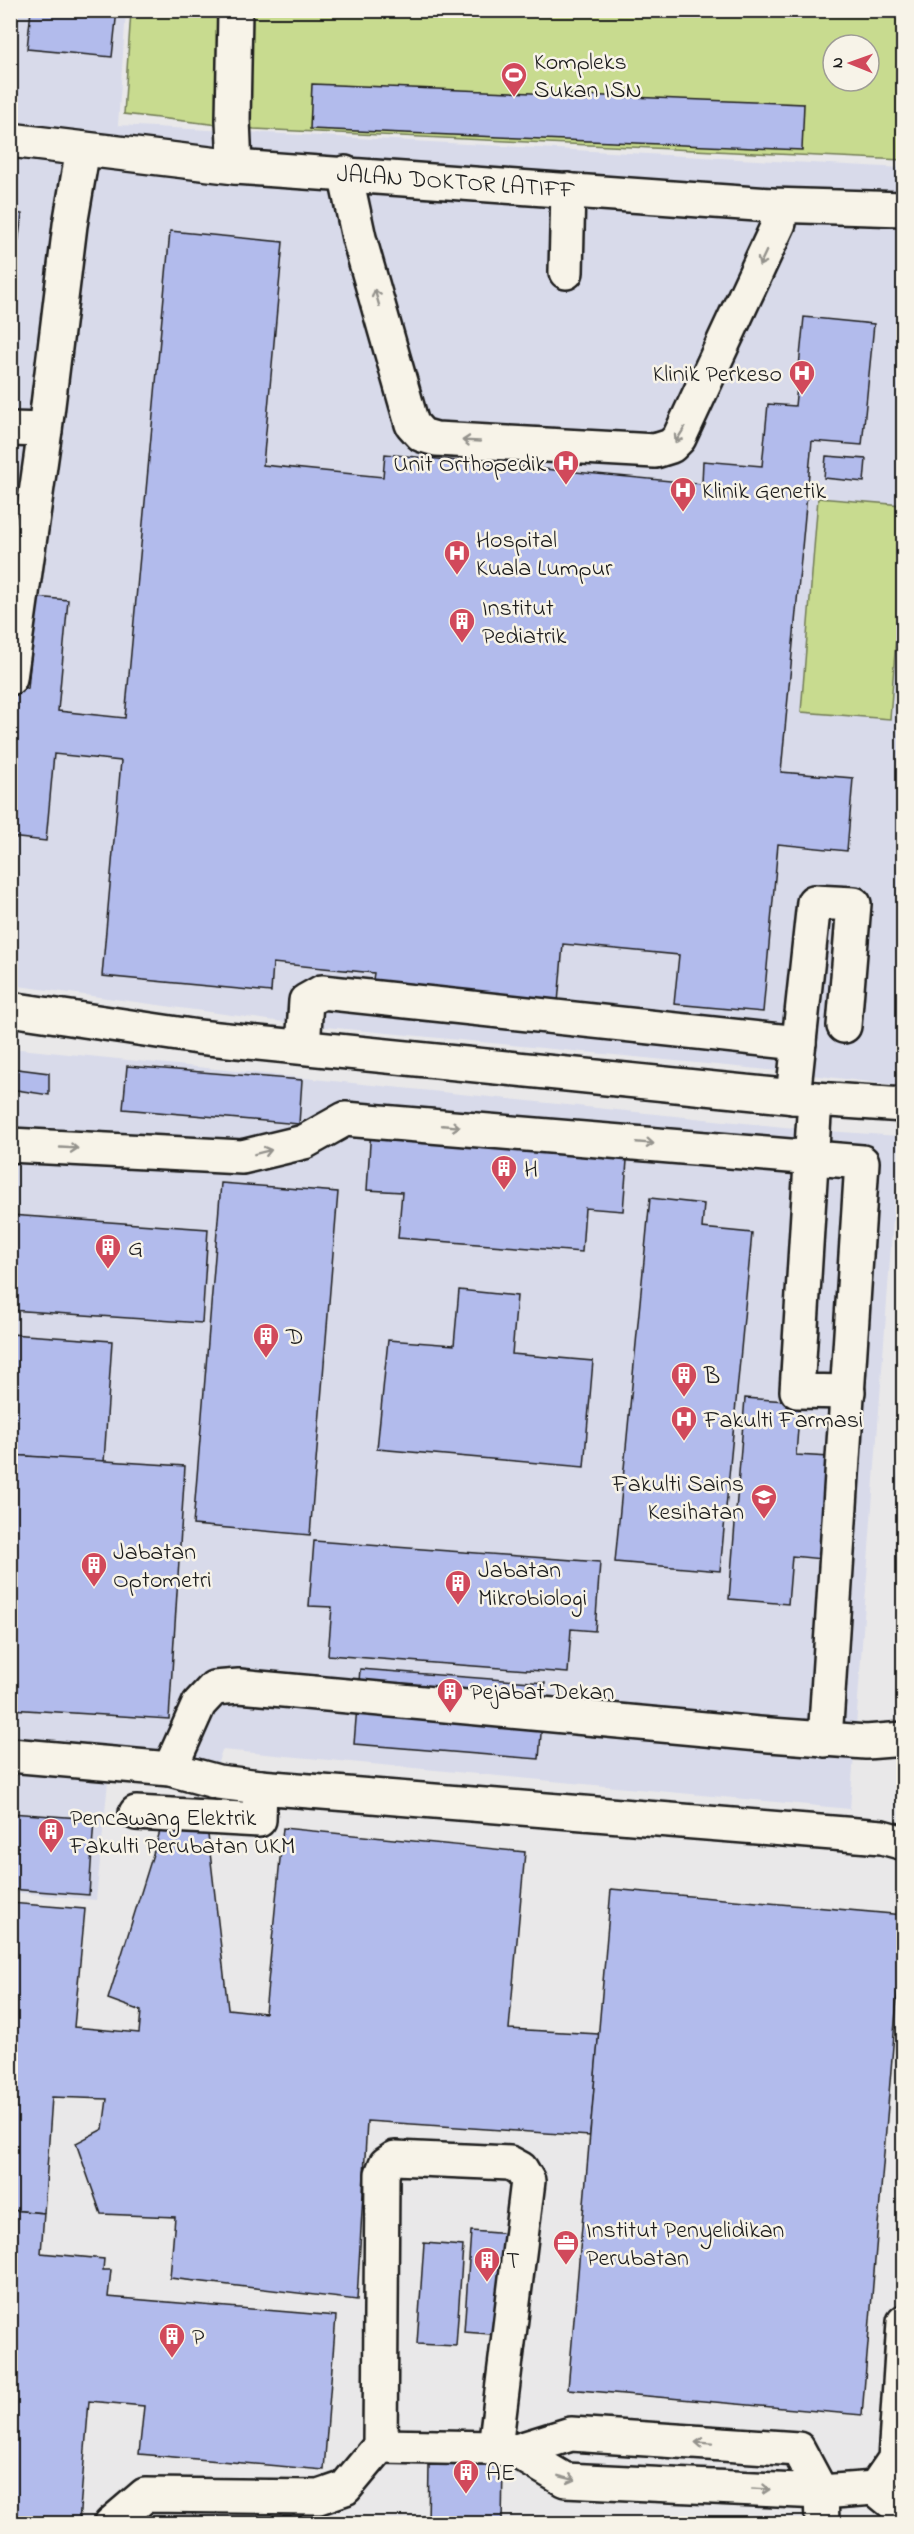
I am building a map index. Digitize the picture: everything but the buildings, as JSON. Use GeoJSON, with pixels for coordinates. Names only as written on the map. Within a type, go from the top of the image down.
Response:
{"type":"FeatureCollection","features":[{"type":"Feature","properties":{"kind":"street"},"geometry":{"type":"LineString","coordinates":[[235,10],[233,120],[235,167]]}},
{"type":"Feature","properties":{"kind":"street","name":"JALAN DOKTOR LATIFF"},"geometry":{"type":"LineString","coordinates":[[10,140],[235,167],[771,205],[903,209]]}},
{"type":"Feature","properties":{"kind":"street"},"geometry":{"type":"LineString","coordinates":[[10,678],[17,583],[45,430],[70,225],[83,149]]}},
{"type":"Feature","properties":{"kind":"street"},"geometry":{"type":"LineString","coordinates":[[345,173],[359,238],[412,424],[422,435],[435,439],[655,451],[671,447],[679,438],[779,223],[771,205]]}},
{"type":"Feature","properties":{"kind":"street"},"geometry":{"type":"LineString","coordinates":[[566,272],[568,190]]}},
{"type":"Feature","properties":{"kind":"street"},"geometry":{"type":"LineString","coordinates":[[848,208],[903,233]]}},
{"type":"Feature","properties":{"kind":"street"},"geometry":{"type":"LineString","coordinates":[[10,429],[45,430]]}},
{"type":"Feature","properties":{"kind":"street"},"geometry":{"type":"LineString","coordinates":[[844,1026],[854,904],[814,902],[799,1043],[812,1158],[797,1391],[848,1392]]}},
{"type":"Feature","properties":{"kind":"street"},"geometry":{"type":"LineString","coordinates":[[303,1047],[306,1001],[322,992],[799,1043]]}},
{"type":"Feature","properties":{"kind":"street"},"geometry":{"type":"LineString","coordinates":[[10,1009],[198,1037],[804,1098],[903,1105]]}},
{"type":"Feature","properties":{"kind":"street"},"geometry":{"type":"LineString","coordinates":[[10,1145],[242,1157],[304,1142],[345,1119],[862,1162],[825,1740]]}},
{"type":"Feature","properties":{"kind":"street"},"geometry":{"type":"LineString","coordinates":[[170,1769],[199,1704],[214,1688],[239,1686],[825,1740],[866,1742],[903,1739]]}},
{"type":"Feature","properties":{"kind":"street"},"geometry":{"type":"LineString","coordinates":[[10,1755],[170,1769],[218,1782],[260,1787],[882,1837],[903,1843]]}},
{"type":"Feature","properties":{"kind":"street"},"geometry":{"type":"LineString","coordinates":[[136,1813],[259,1820],[260,1787]]}},
{"type":"Feature","properties":{"kind":"street"},"geometry":{"type":"LineString","coordinates":[[111,2523],[144,2495],[319,2497],[345,2488],[380,2446],[382,2174],[386,2164],[395,2158],[510,2163],[521,2169],[528,2181],[506,2450]]}},
{"type":"Feature","properties":{"kind":"street"},"geometry":{"type":"LineString","coordinates":[[506,2450],[565,2480],[822,2508],[875,2488],[895,2459],[903,2322]]}},
{"type":"Feature","properties":{"kind":"street"},"geometry":{"type":"LineString","coordinates":[[380,2446],[506,2450],[571,2434],[798,2449],[822,2508]]}},
{"type":"Feature","properties":{"kind":"street"},"geometry":{"type":"LineString","coordinates":[[875,2488],[903,2512]]}},
{"type":"Feature","properties":{"kind":"shaded area","name":"Hospital Kuala Lumpur"},"geometry":{"type":"Polygon","coordinates":[[[11,11],[126,11],[118,125],[903,168],[903,1086],[779,1071],[305,1025],[11,985],[11,11]]]}},
{"type":"Feature","properties":{"kind":"shaded area"},"geometry":{"type":"Polygon","coordinates":[[[10,1048],[813,1130],[899,1136],[850,1809],[222,1750],[209,1789],[108,1782],[96,1900],[11,1892],[10,1048]]]}},
{"type":"Feature","properties":{"kind":"green space","name":"Kompleks Sukan ISN"},"geometry":{"type":"Polygon","coordinates":[[[131,11],[903,11],[903,160],[254,129],[124,114],[131,11]]]}},
{"type":"Feature","properties":{"kind":"green space"},"geometry":{"type":"Polygon","coordinates":[[[818,498],[903,505],[903,545],[890,719],[801,712],[818,498]]]}},
{"type":"Feature","properties":{"kind":"place","name":"Kompleks Sukan ISN"},"geometry":{"type":"Point","coordinates":[514,98]}},
{"type":"Feature","properties":{"kind":"place","name":"Klinik Perkeso"},"geometry":{"type":"Point","coordinates":[802,396]}},
{"type":"Feature","properties":{"kind":"place","name":"Unit Orthopedik"},"geometry":{"type":"Point","coordinates":[566,486]}},
{"type":"Feature","properties":{"kind":"place","name":"Klinik Genetik"},"geometry":{"type":"Point","coordinates":[683,513]}},
{"type":"Feature","properties":{"kind":"place","name":"Hospital Kuala Lumpur"},"geometry":{"type":"Point","coordinates":[457,576]}},
{"type":"Feature","properties":{"kind":"place","name":"Institut Pediatrik"},"geometry":{"type":"Point","coordinates":[462,644]}},
{"type":"Feature","properties":{"kind":"place","name":"H"},"geometry":{"type":"Point","coordinates":[504,1191]}},
{"type":"Feature","properties":{"kind":"place","name":"G"},"geometry":{"type":"Point","coordinates":[108,1270]}},
{"type":"Feature","properties":{"kind":"place","name":"D"},"geometry":{"type":"Point","coordinates":[266,1359]}},
{"type":"Feature","properties":{"kind":"place","name":"B"},"geometry":{"type":"Point","coordinates":[684,1398]}},
{"type":"Feature","properties":{"kind":"place","name":"Fakulti Farmasi"},"geometry":{"type":"Point","coordinates":[684,1442]}},
{"type":"Feature","properties":{"kind":"place","name":"Fakulti Sains Kesihatan"},"geometry":{"type":"Point","coordinates":[764,1520]}},
{"type":"Feature","properties":{"kind":"place","name":"Jabatan Optometri"},"geometry":{"type":"Point","coordinates":[94,1588]}},
{"type":"Feature","properties":{"kind":"place","name":"Jabatan Mikrobiologi"},"geometry":{"type":"Point","coordinates":[458,1606]}},
{"type":"Feature","properties":{"kind":"place","name":"Pejabat Dekan"},"geometry":{"type":"Point","coordinates":[450,1714]}},
{"type":"Feature","properties":{"kind":"place","name":"Pencawang Elektrik Fakulti Perubatan UKM"},"geometry":{"type":"Point","coordinates":[51,1854]}},
{"type":"Feature","properties":{"kind":"place","name":"Institut Penyelidikan Perubatan"},"geometry":{"type":"Point","coordinates":[566,2266]}},
{"type":"Feature","properties":{"kind":"place","name":"T"},"geometry":{"type":"Point","coordinates":[487,2283]}},
{"type":"Feature","properties":{"kind":"place","name":"P"},"geometry":{"type":"Point","coordinates":[172,2359]}},
{"type":"Feature","properties":{"kind":"place","name":"AE"},"geometry":{"type":"Point","coordinates":[466,2495]}}]}
